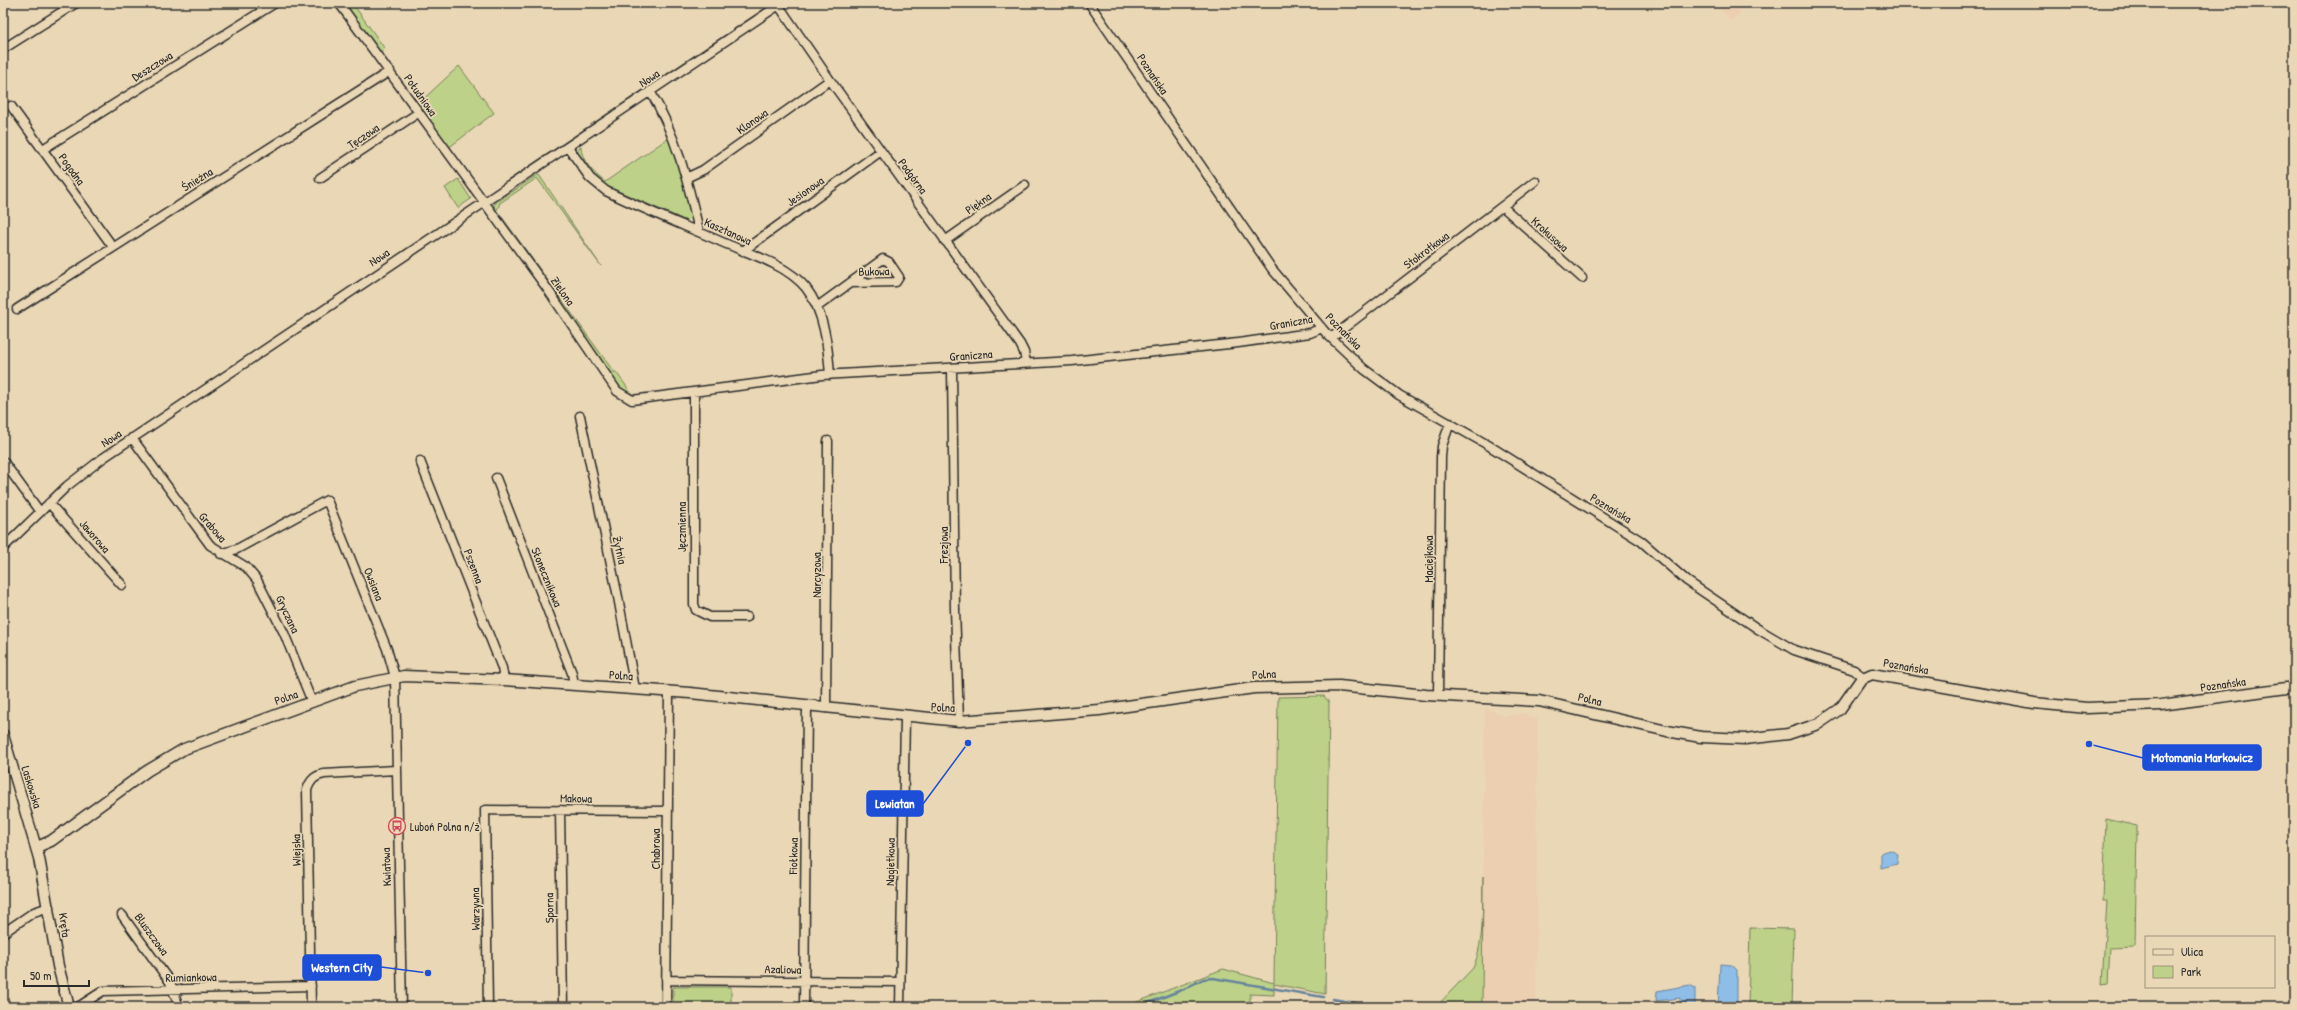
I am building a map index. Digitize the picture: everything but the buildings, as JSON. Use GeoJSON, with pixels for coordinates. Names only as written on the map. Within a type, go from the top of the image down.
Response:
{"type":"FeatureCollection","features":[{"type":"Feature","properties":{"kind":"street"},"geometry":{"type":"LineString","coordinates":[[3,49],[76,3]]}},
{"type":"Feature","properties":{"kind":"street","name":"Deszczowa"},"geometry":{"type":"LineString","coordinates":[[43,149],[275,3]]}},
{"type":"Feature","properties":{"kind":"street","name":"Południowa"},"geometry":{"type":"LineString","coordinates":[[339,3],[484,202]]}},
{"type":"Feature","properties":{"kind":"street","name":"Poznańska"},"geometry":{"type":"LineString","coordinates":[[1089,3],[1254,244],[1293,295],[1331,338],[1384,385],[1450,423],[1641,541],[1687,581],[1782,644],[1808,656],[1854,670],[1863,677],[1876,674],[2034,703],[2092,708],[2161,706],[2294,687]]}},
{"type":"Feature","properties":{"kind":"street","name":"Podgórna"},"geometry":{"type":"LineString","coordinates":[[779,4],[830,80],[1020,344],[1024,352],[1026,363]]}},
{"type":"Feature","properties":{"kind":"street","name":"Nowa"},"geometry":{"type":"LineString","coordinates":[[3,548],[49,503],[82,474],[132,438],[568,147],[779,4]]}},
{"type":"Feature","properties":{"kind":"street","name":"Śnieżna"},"geometry":{"type":"LineString","coordinates":[[17,309],[390,71]]}},
{"type":"Feature","properties":{"kind":"street","name":"Klonowa"},"geometry":{"type":"LineString","coordinates":[[686,178],[703,170],[830,80]]}},
{"type":"Feature","properties":{"kind":"street"},"geometry":{"type":"LineString","coordinates":[[650,91],[666,118],[686,178],[699,231]]}},
{"type":"Feature","properties":{"kind":"street","name":"Pogodna"},"geometry":{"type":"LineString","coordinates":[[11,106],[113,247]]}},
{"type":"Feature","properties":{"kind":"street","name":"Tęczowa"},"geometry":{"type":"LineString","coordinates":[[320,178],[418,113]]}},
{"type":"Feature","properties":{"kind":"street","name":"Kasztanowa"},"geometry":{"type":"LineString","coordinates":[[568,147],[590,178],[600,188],[743,251],[794,277],[805,287],[817,307],[823,331],[830,375]]}},
{"type":"Feature","properties":{"kind":"street","name":"Jesionowa"},"geometry":{"type":"LineString","coordinates":[[743,251],[881,151]]}},
{"type":"Feature","properties":{"kind":"street","name":"Stokrotkowa"},"geometry":{"type":"LineString","coordinates":[[1331,338],[1535,181]]}},
{"type":"Feature","properties":{"kind":"street","name":"Piękna"},"geometry":{"type":"LineString","coordinates":[[945,241],[1026,185]]}},
{"type":"Feature","properties":{"kind":"street","name":"Zielona"},"geometry":{"type":"LineString","coordinates":[[484,202],[622,395]]}},
{"type":"Feature","properties":{"kind":"street","name":"Krokusowa"},"geometry":{"type":"LineString","coordinates":[[1503,207],[1582,278]]}},
{"type":"Feature","properties":{"kind":"street","name":"Bukowa"},"geometry":{"type":"LineString","coordinates":[[817,307],[850,283],[885,259],[890,262],[900,277],[898,282],[894,283],[850,283]]}},
{"type":"Feature","properties":{"kind":"street","name":"Graniczna"},"geometry":{"type":"LineString","coordinates":[[622,395],[638,401],[694,392],[830,375],[1072,361],[1238,343],[1310,333],[1322,328]]}},
{"type":"Feature","properties":{"kind":"street","name":"Frezjowa"},"geometry":{"type":"LineString","coordinates":[[952,369],[955,609],[959,721]]}},
{"type":"Feature","properties":{"kind":"street","name":"Jęczmienna"},"geometry":{"type":"LineString","coordinates":[[694,392],[694,604],[696,610],[710,617],[747,617]]}},
{"type":"Feature","properties":{"kind":"street","name":"Żytnia"},"geometry":{"type":"LineString","coordinates":[[580,416],[618,597],[635,689]]}},
{"type":"Feature","properties":{"kind":"street","name":"Maciejkowa"},"geometry":{"type":"LineString","coordinates":[[1438,696],[1441,457],[1442,446],[1450,423]]}},
{"type":"Feature","properties":{"kind":"street","name":"Grabowa"},"geometry":{"type":"LineString","coordinates":[[132,438],[210,545],[221,554],[237,549],[327,500]]}},
{"type":"Feature","properties":{"kind":"street","name":"Narcyzowa"},"geometry":{"type":"LineString","coordinates":[[826,708],[828,441]]}},
{"type":"Feature","properties":{"kind":"street","name":"Pszenna"},"geometry":{"type":"LineString","coordinates":[[420,461],[502,668],[504,680]]}},
{"type":"Feature","properties":{"kind":"street"},"geometry":{"type":"LineString","coordinates":[[3,462],[40,512]]}},
{"type":"Feature","properties":{"kind":"street","name":"Słonecznikowa"},"geometry":{"type":"LineString","coordinates":[[496,478],[572,672],[574,685]]}},
{"type":"Feature","properties":{"kind":"street","name":"Owsiana"},"geometry":{"type":"LineString","coordinates":[[327,500],[387,649],[395,678]]}},
{"type":"Feature","properties":{"kind":"street","name":"Jaworowa"},"geometry":{"type":"LineString","coordinates":[[49,503],[122,585]]}},
{"type":"Feature","properties":{"kind":"street","name":"Gryczana"},"geometry":{"type":"LineString","coordinates":[[221,554],[246,567],[257,580],[284,632],[312,702]]}},
{"type":"Feature","properties":{"kind":"street","name":"Polna"},"geometry":{"type":"LineString","coordinates":[[37,847],[51,841],[147,771],[177,753],[202,742],[355,686],[395,678],[426,676],[669,691],[905,717],[959,721],[1099,710],[1216,692],[1276,686],[1346,686],[1438,696],[1539,701],[1667,732],[1701,737],[1752,739],[1793,733],[1824,721],[1840,709],[1863,677]]}},
{"type":"Feature","properties":{"kind":"street","name":"Kwiatowa"},"geometry":{"type":"LineString","coordinates":[[395,678],[402,1007]]}},
{"type":"Feature","properties":{"kind":"street","name":"Chabrowa"},"geometry":{"type":"LineString","coordinates":[[666,1007],[669,691]]}},
{"type":"Feature","properties":{"kind":"street","name":"Fiołkowa"},"geometry":{"type":"LineString","coordinates":[[804,1007],[807,706]]}},
{"type":"Feature","properties":{"kind":"street","name":"Nagietkowa"},"geometry":{"type":"LineString","coordinates":[[900,1007],[905,717]]}},
{"type":"Feature","properties":{"kind":"street","name":"Laskowska"},"geometry":{"type":"LineString","coordinates":[[3,735],[37,847]]}},
{"type":"Feature","properties":{"kind":"street","name":"Wiejska"},"geometry":{"type":"LineString","coordinates":[[311,1007],[307,790],[309,782],[313,778],[324,774],[396,770]]}},
{"type":"Feature","properties":{"kind":"street","name":"Makowa"},"geometry":{"type":"LineString","coordinates":[[485,810],[668,811]]}},
{"type":"Feature","properties":{"kind":"street","name":"Warzywna"},"geometry":{"type":"LineString","coordinates":[[485,810],[488,1007]]}},
{"type":"Feature","properties":{"kind":"street","name":"Sporna"},"geometry":{"type":"LineString","coordinates":[[560,810],[563,1007]]}},
{"type":"Feature","properties":{"kind":"street","name":"Kręta"},"geometry":{"type":"LineString","coordinates":[[37,847],[49,907],[58,966],[69,1007]]}},
{"type":"Feature","properties":{"kind":"street"},"geometry":{"type":"LineString","coordinates":[[3,933],[32,913],[49,907]]}},
{"type":"Feature","properties":{"kind":"street","name":"Bluszczowa"},"geometry":{"type":"LineString","coordinates":[[122,915],[166,974],[174,989],[178,1007]]}},
{"type":"Feature","properties":{"kind":"street","name":"Azaliowa"},"geometry":{"type":"LineString","coordinates":[[666,980],[900,982]]}},
{"type":"Feature","properties":{"kind":"street","name":"Rumiankowa"},"geometry":{"type":"LineString","coordinates":[[78,1007],[103,991],[311,986]]}},
{"type":"Feature","properties":{"kind":"shaded area"},"geometry":{"type":"Polygon","coordinates":[[[1734,3],[1740,13],[1730,21],[1717,4],[1734,3]]]}},
{"type":"Feature","properties":{"kind":"shaded area"},"geometry":{"type":"Polygon","coordinates":[[[1485,708],[1505,716],[1526,713],[1529,718],[1537,718],[1536,1007],[1482,1007],[1485,708]]]}},
{"type":"Feature","properties":{"kind":"green space"},"geometry":{"type":"Polygon","coordinates":[[[353,4],[385,49],[383,51],[378,50],[347,9],[353,4]]]}},
{"type":"Feature","properties":{"kind":"green space"},"geometry":{"type":"Polygon","coordinates":[[[459,66],[494,113],[447,149],[417,105],[459,66]]]}},
{"type":"Feature","properties":{"kind":"green space"},"geometry":{"type":"Polygon","coordinates":[[[664,125],[681,174],[691,217],[687,221],[604,185],[594,176],[577,152],[581,146],[583,157],[586,162],[605,182],[667,139],[664,125]]]}},
{"type":"Feature","properties":{"kind":"green space"},"geometry":{"type":"Polygon","coordinates":[[[539,175],[601,266],[537,178],[500,203],[497,210],[494,210],[494,204],[539,175]]]}},
{"type":"Feature","properties":{"kind":"green space"},"geometry":{"type":"Polygon","coordinates":[[[458,179],[471,199],[458,208],[445,188],[458,179]]]}},
{"type":"Feature","properties":{"kind":"green space"},"geometry":{"type":"Polygon","coordinates":[[[502,217],[614,372],[616,372],[632,394],[640,395],[633,396],[621,388],[501,219],[502,217]]]}},
{"type":"Feature","properties":{"kind":"green space"},"geometry":{"type":"Polygon","coordinates":[[[1324,696],[1329,702],[1325,994],[1274,984],[1274,995],[1250,994],[1250,1007],[1124,1007],[1223,969],[1274,983],[1278,697],[1324,696]]]}},
{"type":"Feature","properties":{"kind":"green space"},"geometry":{"type":"Polygon","coordinates":[[[2106,819],[2137,826],[2135,946],[2110,947],[2108,983],[2102,984],[2107,901],[2103,901],[2106,819]]]}},
{"type":"Feature","properties":{"kind":"green space"},"geometry":{"type":"Polygon","coordinates":[[[1483,876],[1482,1007],[1436,1007],[1473,968],[1477,957],[1482,923],[1483,876]]]}},
{"type":"Feature","properties":{"kind":"green space"},"geometry":{"type":"Polygon","coordinates":[[[1750,928],[1794,929],[1792,1007],[1748,1007],[1750,928]]]}},
{"type":"Feature","properties":{"kind":"green space"},"geometry":{"type":"Polygon","coordinates":[[[673,987],[731,987],[731,1007],[673,1007],[673,987]]]}},
{"type":"Feature","properties":{"kind":"water"},"geometry":{"type":"Polygon","coordinates":[[[1890,850],[1898,854],[1897,864],[1881,868],[1881,853],[1890,850]]]}},
{"type":"Feature","properties":{"kind":"water"},"geometry":{"type":"Polygon","coordinates":[[[1720,964],[1732,965],[1737,970],[1737,1007],[1718,1007],[1720,964]]]}},
{"type":"Feature","properties":{"kind":"water"},"geometry":{"type":"Polygon","coordinates":[[[1690,985],[1695,988],[1695,1007],[1680,1007],[1680,998],[1656,1001],[1657,991],[1690,985]]]}},
{"type":"Feature","properties":{"kind":"waterway"},"geometry":{"type":"LineString","coordinates":[[1138,1007],[1184,989],[1203,979],[1213,978],[1323,997]]}},
{"type":"Feature","properties":{"kind":"waterway"},"geometry":{"type":"LineString","coordinates":[[1333,999],[1379,1007]]}},
{"type":"Feature","properties":{"kind":"place","name":"Lewiatan"},"geometry":{"type":"Point","coordinates":[968,743]}},
{"type":"Feature","properties":{"kind":"place","name":"Motomania Markowicz"},"geometry":{"type":"Point","coordinates":[2089,744]}},
{"type":"Feature","properties":{"kind":"place","name":"Luboń Polna n/ż"},"geometry":{"type":"Point","coordinates":[397,826]}},
{"type":"Feature","properties":{"kind":"place","name":"Western City"},"geometry":{"type":"Point","coordinates":[428,973]}}]}
